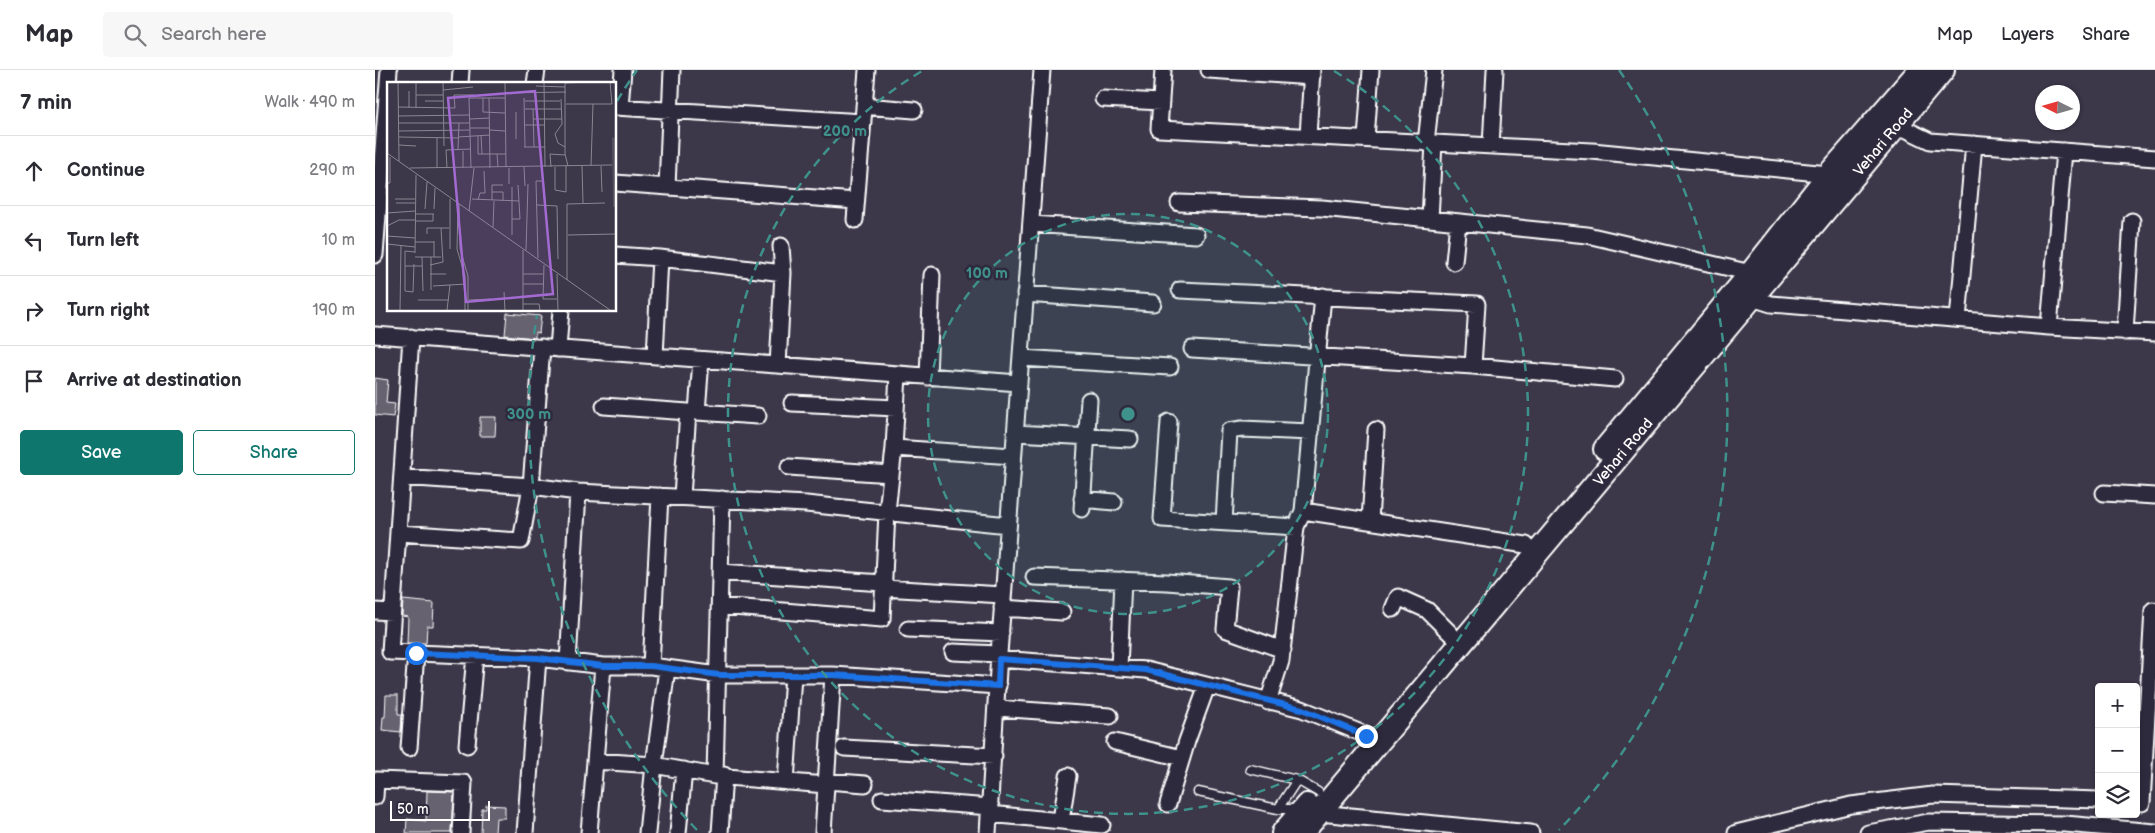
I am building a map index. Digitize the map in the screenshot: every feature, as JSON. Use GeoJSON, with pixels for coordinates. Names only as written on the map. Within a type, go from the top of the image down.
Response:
{"type":"FeatureCollection","features":[{"type":"Feature","properties":{"kind":"main road","name":"Vehari Road"},"geometry":{"type":"LineString","coordinates":[[1298,818],[1751,273],[1829,174],[1920,70]]}},
{"type":"Feature","properties":{"kind":"main road","name":"Vehari Road"},"geometry":{"type":"LineString","coordinates":[[1298,818],[1753,298],[1943,70]]}},
{"type":"Feature","properties":{"kind":"street"},"geometry":{"type":"LineString","coordinates":[[375,255],[381,109],[389,70]]}},
{"type":"Feature","properties":{"kind":"street"},"geometry":{"type":"LineString","coordinates":[[623,70],[618,107],[863,122]]}},
{"type":"Feature","properties":{"kind":"street"},"geometry":{"type":"LineString","coordinates":[[667,187],[673,70]]}},
{"type":"Feature","properties":{"kind":"street"},"geometry":{"type":"LineString","coordinates":[[855,220],[867,70]]}},
{"type":"Feature","properties":{"kind":"street"},"geometry":{"type":"LineString","coordinates":[[988,833],[1041,70]]}},
{"type":"Feature","properties":{"kind":"street"},"geometry":{"type":"LineString","coordinates":[[1163,70],[1159,129],[1592,151],[1829,174]]}},
{"type":"Feature","properties":{"kind":"street"},"geometry":{"type":"LineString","coordinates":[[1209,70],[1312,74],[1308,136]]}},
{"type":"Feature","properties":{"kind":"street"},"geometry":{"type":"LineString","coordinates":[[1366,139],[1371,70]]}},
{"type":"Feature","properties":{"kind":"street"},"geometry":{"type":"LineString","coordinates":[[1429,219],[1430,143],[1434,70]]}},
{"type":"Feature","properties":{"kind":"street"},"geometry":{"type":"LineString","coordinates":[[1491,146],[1495,70]]}},
{"type":"Feature","properties":{"kind":"street"},"geometry":{"type":"LineString","coordinates":[[1103,99],[1161,102]]}},
{"type":"Feature","properties":{"kind":"street"},"geometry":{"type":"LineString","coordinates":[[864,106],[914,110]]}},
{"type":"Feature","properties":{"kind":"street"},"geometry":{"type":"LineString","coordinates":[[1897,125],[1931,141],[2155,158]]}},
{"type":"Feature","properties":{"kind":"street"},"geometry":{"type":"LineString","coordinates":[[1958,319],[1974,144]]}},
{"type":"Feature","properties":{"kind":"street"},"geometry":{"type":"LineString","coordinates":[[2049,327],[2064,151]]}},
{"type":"Feature","properties":{"kind":"street"},"geometry":{"type":"LineString","coordinates":[[616,183],[856,201]]}},
{"type":"Feature","properties":{"kind":"street"},"geometry":{"type":"LineString","coordinates":[[1179,203],[1322,208],[1587,235],[1751,273]]}},
{"type":"Feature","properties":{"kind":"street"},"geometry":{"type":"LineString","coordinates":[[2125,332],[2132,221]]}},
{"type":"Feature","properties":{"kind":"street"},"geometry":{"type":"LineString","coordinates":[[1454,262],[1458,222]]}},
{"type":"Feature","properties":{"kind":"street"},"geometry":{"type":"LineString","coordinates":[[1031,224],[1196,235]]}},
{"type":"Feature","properties":{"kind":"street"},"geometry":{"type":"LineString","coordinates":[[779,365],[783,273],[781,246]]}},
{"type":"Feature","properties":{"kind":"street"},"geometry":{"type":"LineString","coordinates":[[616,255],[660,258],[783,273]]}},
{"type":"Feature","properties":{"kind":"street"},"geometry":{"type":"LineString","coordinates":[[655,356],[660,258]]}},
{"type":"Feature","properties":{"kind":"street"},"geometry":{"type":"LineString","coordinates":[[928,376],[932,275]]}},
{"type":"Feature","properties":{"kind":"street"},"geometry":{"type":"LineString","coordinates":[[1180,290],[1477,304],[1473,366]]}},
{"type":"Feature","properties":{"kind":"street"},"geometry":{"type":"LineString","coordinates":[[1025,294],[1153,302]]}},
{"type":"Feature","properties":{"kind":"street"},"geometry":{"type":"LineString","coordinates":[[1268,702],[1281,661],[1296,527],[1303,512],[1323,296]]}},
{"type":"Feature","properties":{"kind":"street"},"geometry":{"type":"LineString","coordinates":[[1753,298],[1771,304],[2155,334]]}},
{"type":"Feature","properties":{"kind":"street"},"geometry":{"type":"LineString","coordinates":[[558,349],[561,311]]}},
{"type":"Feature","properties":{"kind":"street"},"geometry":{"type":"LineString","coordinates":[[375,335],[1019,383]]}},
{"type":"Feature","properties":{"kind":"street"},"geometry":{"type":"LineString","coordinates":[[411,337],[390,652],[538,658],[603,666],[651,666],[667,670],[719,675],[833,675],[998,686]]}},
{"type":"Feature","properties":{"kind":"street"},"geometry":{"type":"LineString","coordinates":[[398,533],[521,541],[531,486],[542,347]]}},
{"type":"Feature","properties":{"kind":"street"},"geometry":{"type":"LineString","coordinates":[[1192,349],[1473,366],[1615,379]]}},
{"type":"Feature","properties":{"kind":"street"},"geometry":{"type":"LineString","coordinates":[[1021,358],[1170,367]]}},
{"type":"Feature","properties":{"kind":"street"},"geometry":{"type":"LineString","coordinates":[[682,496],[692,412],[701,360]]}},
{"type":"Feature","properties":{"kind":"street"},"geometry":{"type":"LineString","coordinates":[[720,606],[882,619],[887,512],[894,448],[898,374]]}},
{"type":"Feature","properties":{"kind":"street"},"geometry":{"type":"LineString","coordinates":[[1089,400],[1082,504],[1114,502]]}},
{"type":"Feature","properties":{"kind":"street"},"geometry":{"type":"LineString","coordinates":[[792,403],[896,408]]}},
{"type":"Feature","properties":{"kind":"street"},"geometry":{"type":"LineString","coordinates":[[604,406],[758,416]]}},
{"type":"Feature","properties":{"kind":"street"},"geometry":{"type":"LineString","coordinates":[[1169,422],[1162,519],[1296,527]]}},
{"type":"Feature","properties":{"kind":"street"},"geometry":{"type":"LineString","coordinates":[[1224,523],[1229,431],[1242,429],[1311,432]]}},
{"type":"Feature","properties":{"kind":"street"},"geometry":{"type":"LineString","coordinates":[[1370,520],[1376,430]]}},
{"type":"Feature","properties":{"kind":"street"},"geometry":{"type":"LineString","coordinates":[[1015,433],[1130,439]]}},
{"type":"Feature","properties":{"kind":"street"},"geometry":{"type":"LineString","coordinates":[[894,448],[1013,456]]}},
{"type":"Feature","properties":{"kind":"street"},"geometry":{"type":"LineString","coordinates":[[789,468],[891,474]]}},
{"type":"Feature","properties":{"kind":"street"},"geometry":{"type":"LineString","coordinates":[[402,478],[531,486],[578,492],[806,504],[1008,525]]}},
{"type":"Feature","properties":{"kind":"street"},"geometry":{"type":"LineString","coordinates":[[568,662],[578,492]]}},
{"type":"Feature","properties":{"kind":"street"},"geometry":{"type":"LineString","coordinates":[[2104,493],[2155,496]]}},
{"type":"Feature","properties":{"kind":"street"},"geometry":{"type":"LineString","coordinates":[[651,666],[660,496]]}},
{"type":"Feature","properties":{"kind":"street"},"geometry":{"type":"LineString","coordinates":[[719,833],[722,499]]}},
{"type":"Feature","properties":{"kind":"street"},"geometry":{"type":"LineString","coordinates":[[1303,512],[1370,520],[1526,544]]}},
{"type":"Feature","properties":{"kind":"street"},"geometry":{"type":"LineString","coordinates":[[720,572],[883,586],[1003,601],[1062,612]]}},
{"type":"Feature","properties":{"kind":"street"},"geometry":{"type":"LineString","coordinates":[[1034,577],[1123,580],[1229,587],[1225,629],[1283,650]]}},
{"type":"Feature","properties":{"kind":"street"},"geometry":{"type":"LineString","coordinates":[[1119,668],[1123,580]]}},
{"type":"Feature","properties":{"kind":"street"},"geometry":{"type":"LineString","coordinates":[[1393,609],[1398,597],[1427,610],[1451,634]]}},
{"type":"Feature","properties":{"kind":"street"},"geometry":{"type":"LineString","coordinates":[[2145,803],[2153,657],[2153,610]]}},
{"type":"Feature","properties":{"kind":"street"},"geometry":{"type":"LineString","coordinates":[[375,611],[392,612]]}},
{"type":"Feature","properties":{"kind":"street"},"geometry":{"type":"LineString","coordinates":[[908,629],[1001,633]]}},
{"type":"Feature","properties":{"kind":"street"},"geometry":{"type":"LineString","coordinates":[[953,652],[1146,670],[1302,709],[1366,736]]}},
{"type":"Feature","properties":{"kind":"street"},"geometry":{"type":"LineString","coordinates":[[409,748],[416,653]]}},
{"type":"Feature","properties":{"kind":"street"},"geometry":{"type":"LineString","coordinates":[[467,745],[475,655]]}},
{"type":"Feature","properties":{"kind":"street"},"geometry":{"type":"LineString","coordinates":[[525,833],[538,658]]}},
{"type":"Feature","properties":{"kind":"street"},"geometry":{"type":"LineString","coordinates":[[589,833],[603,666]]}},
{"type":"Feature","properties":{"kind":"street"},"geometry":{"type":"LineString","coordinates":[[647,833],[667,670]]}},
{"type":"Feature","properties":{"kind":"street"},"geometry":{"type":"LineString","coordinates":[[786,782],[793,675]]}},
{"type":"Feature","properties":{"kind":"street"},"geometry":{"type":"LineString","coordinates":[[823,833],[833,675]]}},
{"type":"Feature","properties":{"kind":"street"},"geometry":{"type":"LineString","coordinates":[[1169,804],[1181,758],[1207,686]]}},
{"type":"Feature","properties":{"kind":"street"},"geometry":{"type":"LineString","coordinates":[[997,708],[1110,716]]}},
{"type":"Feature","properties":{"kind":"street"},"geometry":{"type":"LineString","coordinates":[[1115,742],[1181,758]]}},
{"type":"Feature","properties":{"kind":"street"},"geometry":{"type":"LineString","coordinates":[[844,748],[994,756]]}},
{"type":"Feature","properties":{"kind":"street"},"geometry":{"type":"LineString","coordinates":[[595,760],[654,764],[719,776],[786,782],[865,784]]}},
{"type":"Feature","properties":{"kind":"street"},"geometry":{"type":"LineString","coordinates":[[678,833],[684,770]]}},
{"type":"Feature","properties":{"kind":"street"},"geometry":{"type":"LineString","coordinates":[[1061,820],[1068,776]]}},
{"type":"Feature","properties":{"kind":"street"},"geometry":{"type":"LineString","coordinates":[[375,797],[375,781],[465,783],[461,833]]}},
{"type":"Feature","properties":{"kind":"street"},"geometry":{"type":"LineString","coordinates":[[1736,833],[1851,805],[1933,795],[2095,800]]}},
{"type":"Feature","properties":{"kind":"street"},"geometry":{"type":"LineString","coordinates":[[882,799],[1102,825]]}},
{"type":"Feature","properties":{"kind":"street"},"geometry":{"type":"LineString","coordinates":[[1298,818],[1418,828],[1531,833]]}},
{"type":"Feature","properties":{"kind":"street"},"geometry":{"type":"LineString","coordinates":[[1867,833],[1929,822],[2005,828],[2065,824],[2155,832]]}},
{"type":"Feature","properties":{"kind":"lane"},"geometry":{"type":"LineString","coordinates":[[1250,769],[1297,780]]}},
{"type":"Feature","properties":{"kind":"lane"},"geometry":{"type":"LineString","coordinates":[[1297,780],[1298,818]]}},
{"type":"Feature","properties":{"kind":"lane"},"geometry":{"type":"LineString","coordinates":[[1297,780],[1298,818]]}},
{"type":"Feature","properties":{"kind":"lane"},"geometry":{"type":"LineString","coordinates":[[1198,792],[1298,818]]}},
{"type":"Feature","properties":{"kind":"building"},"geometry":{"type":"Polygon","coordinates":[[[507,313],[541,316],[539,333],[535,332],[535,338],[505,335],[507,313]]]}},
{"type":"Feature","properties":{"kind":"building"},"geometry":{"type":"Polygon","coordinates":[[[375,378],[388,380],[386,403],[395,404],[393,417],[375,415],[375,378]]]}},
{"type":"Feature","properties":{"kind":"building"},"geometry":{"type":"Polygon","coordinates":[[[480,417],[496,417],[495,436],[480,436],[480,417]]]}},
{"type":"Feature","properties":{"kind":"building"},"geometry":{"type":"Polygon","coordinates":[[[403,600],[434,603],[433,626],[427,626],[426,643],[407,643],[408,617],[402,616],[403,600]]]}},
{"type":"Feature","properties":{"kind":"building"},"geometry":{"type":"Polygon","coordinates":[[[386,695],[398,695],[398,714],[402,714],[401,732],[382,730],[383,717],[385,717],[386,695]]]}},
{"type":"Feature","properties":{"kind":"building"},"geometry":{"type":"Polygon","coordinates":[[[427,791],[454,792],[452,833],[406,833],[407,819],[426,821],[427,791]]]}},
{"type":"Feature","properties":{"kind":"building"},"geometry":{"type":"Polygon","coordinates":[[[486,805],[505,806],[505,818],[496,818],[495,833],[481,833],[482,809],[486,809],[486,805]]]}},
{"type":"Feature","properties":{"kind":"route"},"geometry":{"type":"LineString","coordinates":[[416,653],[538,658],[603,666],[651,666],[667,670],[719,675],[833,675],[998,686],[999,659],[1146,670],[1302,709],[1366,736]]}}]}
